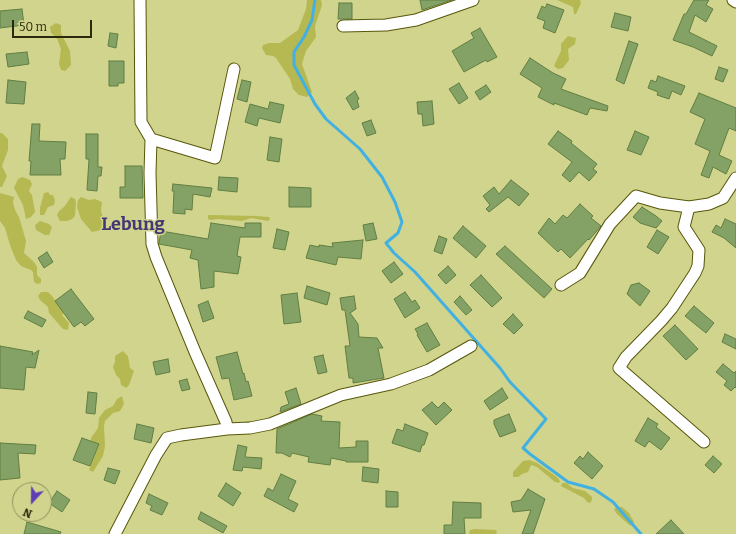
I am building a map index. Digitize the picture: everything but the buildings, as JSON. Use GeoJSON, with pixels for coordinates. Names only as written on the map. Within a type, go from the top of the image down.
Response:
{"type":"FeatureCollection","features":[{"type":"Feature","properties":{"kind":"street"},"geometry":{"type":"LineString","coordinates":[[140,0],[141,122],[151,139],[150,180],[152,244],[156,258],[192,346],[226,422],[227,429]]}},
{"type":"Feature","properties":{"kind":"street"},"geometry":{"type":"LineString","coordinates":[[343,26],[386,25],[416,20],[473,0]]}},
{"type":"Feature","properties":{"kind":"street"},"geometry":{"type":"LineString","coordinates":[[151,139],[215,158],[234,69]]}},
{"type":"Feature","properties":{"kind":"street"},"geometry":{"type":"LineString","coordinates":[[561,285],[580,273],[610,224],[636,196],[660,203],[689,207],[709,204],[723,198],[736,178]]}},
{"type":"Feature","properties":{"kind":"street"},"geometry":{"type":"LineString","coordinates":[[689,207],[684,227],[699,250],[698,266],[695,273],[672,308],[626,357],[619,368],[704,442]]}},
{"type":"Feature","properties":{"kind":"street"},"geometry":{"type":"LineString","coordinates":[[115,534],[156,455],[167,438],[227,429],[250,428],[270,424],[341,395],[391,384],[429,370],[471,346]]}},
{"type":"Feature","properties":{"kind":"shaded area"},"geometry":{"type":"Polygon","coordinates":[[[307,0],[321,0],[322,5],[315,26],[316,37],[306,51],[302,64],[312,92],[307,97],[299,95],[293,89],[290,79],[276,58],[266,55],[262,48],[263,45],[269,43],[280,43],[298,30],[306,9],[307,0]]]}},
{"type":"Feature","properties":{"kind":"shaded area"},"geometry":{"type":"Polygon","coordinates":[[[557,0],[580,0],[581,3],[576,14],[574,14],[573,7],[557,0]]]}},
{"type":"Feature","properties":{"kind":"shaded area"},"geometry":{"type":"Polygon","coordinates":[[[56,23],[61,25],[61,33],[70,51],[71,65],[65,71],[61,70],[59,64],[61,49],[56,37],[51,33],[50,27],[56,23]]]}},
{"type":"Feature","properties":{"kind":"shaded area"},"geometry":{"type":"Polygon","coordinates":[[[568,36],[576,38],[575,44],[568,49],[569,60],[563,68],[558,69],[554,66],[561,51],[561,44],[568,36]]]}},
{"type":"Feature","properties":{"kind":"shaded area"},"geometry":{"type":"Polygon","coordinates":[[[0,133],[8,139],[8,150],[2,166],[7,176],[2,187],[0,187],[0,133]]]}},
{"type":"Feature","properties":{"kind":"shaded area"},"geometry":{"type":"Polygon","coordinates":[[[22,177],[30,180],[32,184],[29,191],[32,195],[35,212],[31,217],[26,219],[23,205],[14,188],[18,179],[22,177]]]}},
{"type":"Feature","properties":{"kind":"shaded area"},"geometry":{"type":"Polygon","coordinates":[[[48,192],[50,195],[53,195],[55,200],[54,205],[48,207],[44,215],[40,215],[40,208],[44,193],[48,192]]]}},
{"type":"Feature","properties":{"kind":"shaded area"},"geometry":{"type":"Polygon","coordinates":[[[0,193],[14,197],[13,202],[15,210],[19,217],[26,241],[24,253],[34,262],[37,267],[37,275],[41,279],[41,283],[37,284],[34,282],[33,272],[21,266],[16,260],[5,228],[0,221],[0,193]]]}},
{"type":"Feature","properties":{"kind":"shaded area"},"geometry":{"type":"Polygon","coordinates":[[[71,197],[75,199],[76,202],[75,216],[67,221],[60,221],[57,215],[71,197]]]}},
{"type":"Feature","properties":{"kind":"shaded area"},"geometry":{"type":"Polygon","coordinates":[[[81,197],[89,200],[95,199],[102,202],[101,211],[105,225],[101,230],[92,232],[81,219],[77,207],[78,200],[81,197]]]}},
{"type":"Feature","properties":{"kind":"shaded area"},"geometry":{"type":"Polygon","coordinates":[[[208,215],[256,216],[269,217],[270,219],[268,221],[251,218],[242,221],[218,219],[211,220],[208,219],[208,215]]]}},
{"type":"Feature","properties":{"kind":"shaded area"},"geometry":{"type":"Polygon","coordinates":[[[40,221],[49,224],[52,227],[49,235],[45,235],[36,230],[35,225],[40,221]]]}},
{"type":"Feature","properties":{"kind":"shaded area"},"geometry":{"type":"Polygon","coordinates":[[[41,292],[48,292],[52,296],[64,313],[62,315],[69,323],[68,330],[63,329],[49,313],[48,307],[40,300],[38,296],[41,292]]]}},
{"type":"Feature","properties":{"kind":"shaded area"},"geometry":{"type":"Polygon","coordinates":[[[123,351],[128,356],[130,368],[134,371],[129,385],[126,388],[121,385],[120,379],[116,375],[113,367],[115,356],[123,351]]]}},
{"type":"Feature","properties":{"kind":"shaded area"},"geometry":{"type":"Polygon","coordinates":[[[122,396],[124,404],[120,411],[113,413],[105,421],[105,446],[103,456],[93,472],[89,470],[99,445],[91,441],[91,438],[98,428],[99,418],[105,410],[113,406],[117,399],[122,396]]]}},
{"type":"Feature","properties":{"kind":"shaded area"},"geometry":{"type":"Polygon","coordinates":[[[529,460],[537,463],[557,477],[560,481],[559,483],[555,482],[537,467],[531,465],[528,472],[518,477],[513,477],[513,472],[523,461],[529,460]]]}},
{"type":"Feature","properties":{"kind":"shaded area"},"geometry":{"type":"Polygon","coordinates":[[[562,483],[566,483],[573,488],[585,491],[592,497],[592,500],[590,503],[587,502],[584,498],[561,486],[562,483]]]}},
{"type":"Feature","properties":{"kind":"shaded area"},"geometry":{"type":"Polygon","coordinates":[[[617,507],[622,507],[629,513],[634,522],[631,526],[616,513],[614,509],[617,507]]]}},
{"type":"Feature","properties":{"kind":"shaded area"},"geometry":{"type":"Polygon","coordinates":[[[470,530],[496,530],[497,533],[469,534],[470,530]]]}},
{"type":"Feature","properties":{"kind":"waterway"},"geometry":{"type":"LineString","coordinates":[[315,0],[312,20],[304,37],[294,52],[294,65],[315,104],[326,119],[360,149],[382,177],[395,202],[402,222],[398,233],[386,243],[394,253],[415,272],[500,368],[510,382],[546,419],[523,448],[568,482],[594,489],[613,502],[641,534]]}},
{"type":"Feature","properties":{"kind":"district","name":"Lebung"},"geometry":{"type":"Point","coordinates":[133,225]}}]}
